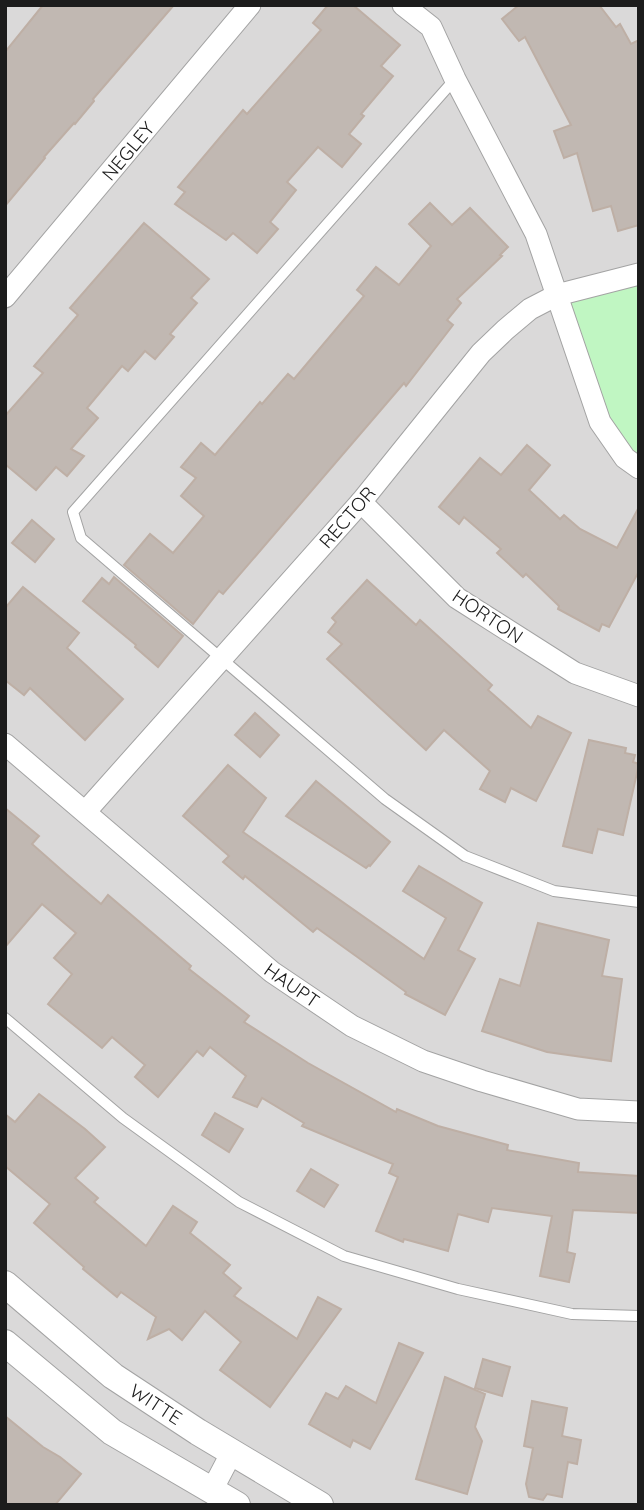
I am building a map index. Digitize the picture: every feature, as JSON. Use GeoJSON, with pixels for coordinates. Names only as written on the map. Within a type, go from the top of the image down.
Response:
{"type":"FeatureCollection","features":[{"type":"Feature","properties":{"kind":"street","name":"NEGLEY"},"geometry":{"type":"LineString","coordinates":[[5,298],[250,5]]}},
{"type":"Feature","properties":{"kind":"street"},"geometry":{"type":"LineString","coordinates":[[403,5],[431,27],[455,79],[536,234],[600,422],[625,458],[639,468]]}},
{"type":"Feature","properties":{"kind":"street","name":"RECTOR"},"geometry":{"type":"LineString","coordinates":[[86,811],[361,502],[481,353],[530,309],[556,295],[639,274]]}},
{"type":"Feature","properties":{"kind":"street","name":"HORTON"},"geometry":{"type":"LineString","coordinates":[[361,502],[457,598],[575,673],[639,696]]}},
{"type":"Feature","properties":{"kind":"street","name":"HAUPT"},"geometry":{"type":"LineString","coordinates":[[5,744],[272,972],[352,1026],[423,1061],[494,1084],[578,1109],[639,1112]]}},
{"type":"Feature","properties":{"kind":"street","name":"WITTE"},"geometry":{"type":"LineString","coordinates":[[5,1284],[113,1376],[320,1505]]}},
{"type":"Feature","properties":{"kind":"street"},"geometry":{"type":"LineString","coordinates":[[5,1343],[112,1432],[237,1505]]}},
{"type":"Feature","properties":{"kind":"street"},"geometry":{"type":"LineString","coordinates":[[212,1490],[232,1452]]}},
{"type":"Feature","properties":{"kind":"lane"},"geometry":{"type":"LineString","coordinates":[[455,79],[74,512],[81,538],[386,799],[465,856],[554,891],[639,902]]}},
{"type":"Feature","properties":{"kind":"lane"},"geometry":{"type":"LineString","coordinates":[[5,1018],[123,1118],[239,1202],[344,1256],[458,1290],[572,1314],[639,1316]]}},
{"type":"Feature","properties":{"kind":"shaded area"},"geometry":{"type":"Polygon","coordinates":[[[5,5],[639,5],[639,1505],[5,1505],[5,5]]]}},
{"type":"Feature","properties":{"kind":"green space"},"geometry":{"type":"Polygon","coordinates":[[[639,277],[639,464],[601,420],[560,297],[639,277]]]}},
{"type":"Feature","properties":{"kind":"building"},"geometry":{"type":"Polygon","coordinates":[[[43,5],[174,5],[5,206],[5,52],[43,5]]]}},
{"type":"Feature","properties":{"kind":"building"},"geometry":{"type":"Polygon","coordinates":[[[328,5],[353,5],[400,45],[381,66],[393,76],[361,114],[364,116],[349,134],[361,144],[342,167],[318,147],[287,182],[296,190],[270,222],[278,229],[257,253],[233,233],[226,240],[175,204],[185,192],[178,187],[243,110],[247,114],[321,30],[313,23],[328,5]]]}},
{"type":"Feature","properties":{"kind":"building"},"geometry":{"type":"Polygon","coordinates":[[[519,5],[599,5],[616,27],[620,24],[631,44],[639,40],[639,225],[618,231],[611,206],[593,211],[577,153],[564,158],[554,131],[571,125],[525,37],[519,41],[502,19],[519,5]]]}},
{"type":"Feature","properties":{"kind":"building"},"geometry":{"type":"Polygon","coordinates":[[[430,203],[452,225],[470,208],[508,247],[457,299],[461,303],[447,320],[453,325],[406,386],[404,383],[223,594],[219,591],[193,624],[124,565],[150,534],[173,553],[204,516],[181,496],[196,478],[181,467],[201,443],[215,455],[288,374],[294,379],[364,296],[357,290],[376,267],[399,285],[431,246],[409,224],[430,203]]]}},
{"type":"Feature","properties":{"kind":"building"},"geometry":{"type":"Polygon","coordinates":[[[144,223],[209,279],[191,298],[197,303],[170,334],[174,337],[155,359],[145,351],[128,371],[122,366],[87,408],[98,418],[71,449],[84,456],[67,476],[56,467],[36,490],[5,464],[5,416],[43,373],[34,366],[78,315],[70,308],[144,223]]]}},
{"type":"Feature","properties":{"kind":"building"},"geometry":{"type":"Polygon","coordinates":[[[527,445],[550,465],[529,490],[560,519],[564,515],[580,529],[617,548],[639,507],[639,571],[609,627],[602,624],[599,631],[558,609],[559,606],[526,574],[523,577],[497,553],[501,549],[464,517],[459,524],[439,507],[480,458],[501,475],[527,445]]]}},
{"type":"Feature","properties":{"kind":"building"},"geometry":{"type":"Polygon","coordinates":[[[32,520],[54,539],[35,562],[12,543],[32,520]]]}},
{"type":"Feature","properties":{"kind":"building"},"geometry":{"type":"Polygon","coordinates":[[[114,577],[183,636],[158,667],[83,601],[102,578],[109,584],[114,577]]]}},
{"type":"Feature","properties":{"kind":"building"},"geometry":{"type":"Polygon","coordinates":[[[367,580],[416,625],[420,620],[492,685],[488,690],[531,728],[538,716],[571,733],[536,801],[511,788],[505,802],[480,789],[490,771],[444,730],[426,750],[327,659],[342,644],[328,632],[336,622],[332,618],[367,580]]]}},
{"type":"Feature","properties":{"kind":"building"},"geometry":{"type":"Polygon","coordinates":[[[23,587],[79,633],[67,648],[123,699],[85,740],[30,688],[24,695],[5,680],[5,608],[23,587]]]}},
{"type":"Feature","properties":{"kind":"building"},"geometry":{"type":"Polygon","coordinates":[[[255,713],[279,735],[260,757],[235,735],[255,713]]]}},
{"type":"Feature","properties":{"kind":"building"},"geometry":{"type":"Polygon","coordinates":[[[589,740],[626,748],[625,753],[635,755],[633,762],[639,764],[623,835],[598,829],[592,853],[563,846],[589,740]]]}},
{"type":"Feature","properties":{"kind":"building"},"geometry":{"type":"Polygon","coordinates":[[[228,765],[266,798],[243,832],[424,959],[446,918],[403,891],[419,866],[482,903],[458,950],[475,959],[445,1015],[405,994],[406,992],[317,928],[313,932],[245,876],[243,879],[223,862],[229,856],[183,816],[228,765]]]}},
{"type":"Feature","properties":{"kind":"building"},"geometry":{"type":"Polygon","coordinates":[[[316,781],[390,842],[370,866],[366,868],[286,816],[316,781]]]}},
{"type":"Feature","properties":{"kind":"building"},"geometry":{"type":"Polygon","coordinates":[[[5,808],[39,836],[32,844],[101,904],[108,895],[191,966],[189,969],[249,1016],[244,1022],[308,1063],[396,1112],[397,1109],[438,1126],[508,1145],[507,1150],[579,1163],[578,1172],[639,1176],[639,1213],[573,1210],[567,1252],[575,1254],[569,1282],[540,1276],[552,1216],[492,1208],[488,1222],[458,1214],[448,1251],[404,1239],[403,1242],[376,1231],[398,1177],[389,1173],[393,1164],[302,1126],[304,1123],[262,1098],[257,1107],[233,1097],[246,1076],[210,1047],[203,1056],[197,1051],[158,1097],[135,1077],[145,1065],[112,1037],[102,1048],[48,1004],[72,974],[54,958],[76,933],[42,904],[5,947],[5,808]]]}},
{"type":"Feature","properties":{"kind":"building"},"geometry":{"type":"Polygon","coordinates":[[[538,923],[609,940],[602,976],[622,979],[611,1061],[547,1052],[482,1031],[500,979],[520,986],[538,923]]]}},
{"type":"Feature","properties":{"kind":"building"},"geometry":{"type":"Polygon","coordinates":[[[39,1094],[105,1147],[75,1178],[98,1198],[94,1202],[146,1246],[173,1206],[197,1222],[190,1233],[230,1265],[223,1273],[241,1288],[234,1296],[297,1339],[318,1297],[341,1309],[270,1407],[220,1370],[241,1342],[205,1311],[182,1340],[169,1329],[148,1339],[156,1317],[121,1292],[117,1297],[34,1223],[50,1204],[5,1166],[5,1114],[15,1122],[39,1094]]]}},
{"type":"Feature","properties":{"kind":"building"},"geometry":{"type":"Polygon","coordinates":[[[215,1113],[243,1129],[229,1152],[202,1135],[215,1113]]]}},
{"type":"Feature","properties":{"kind":"building"},"geometry":{"type":"Polygon","coordinates":[[[311,1169],[338,1185],[324,1207],[297,1191],[311,1169]]]}},
{"type":"Feature","properties":{"kind":"building"},"geometry":{"type":"Polygon","coordinates":[[[399,1343],[423,1353],[370,1449],[353,1440],[350,1447],[309,1424],[326,1393],[338,1399],[346,1386],[376,1403],[399,1343]]]}},
{"type":"Feature","properties":{"kind":"building"},"geometry":{"type":"Polygon","coordinates":[[[483,1359],[510,1367],[502,1396],[475,1388],[483,1359]]]}},
{"type":"Feature","properties":{"kind":"building"},"geometry":{"type":"Polygon","coordinates":[[[445,1377],[485,1394],[475,1427],[482,1441],[467,1494],[416,1479],[445,1377]]]}},
{"type":"Feature","properties":{"kind":"building"},"geometry":{"type":"Polygon","coordinates":[[[532,1401],[567,1408],[562,1436],[581,1440],[577,1464],[568,1462],[562,1497],[547,1494],[543,1500],[529,1497],[526,1484],[533,1448],[524,1446],[532,1401]]]}},
{"type":"Feature","properties":{"kind":"building"},"geometry":{"type":"Polygon","coordinates":[[[5,1416],[81,1474],[55,1505],[5,1505],[5,1416]]]}}]}
